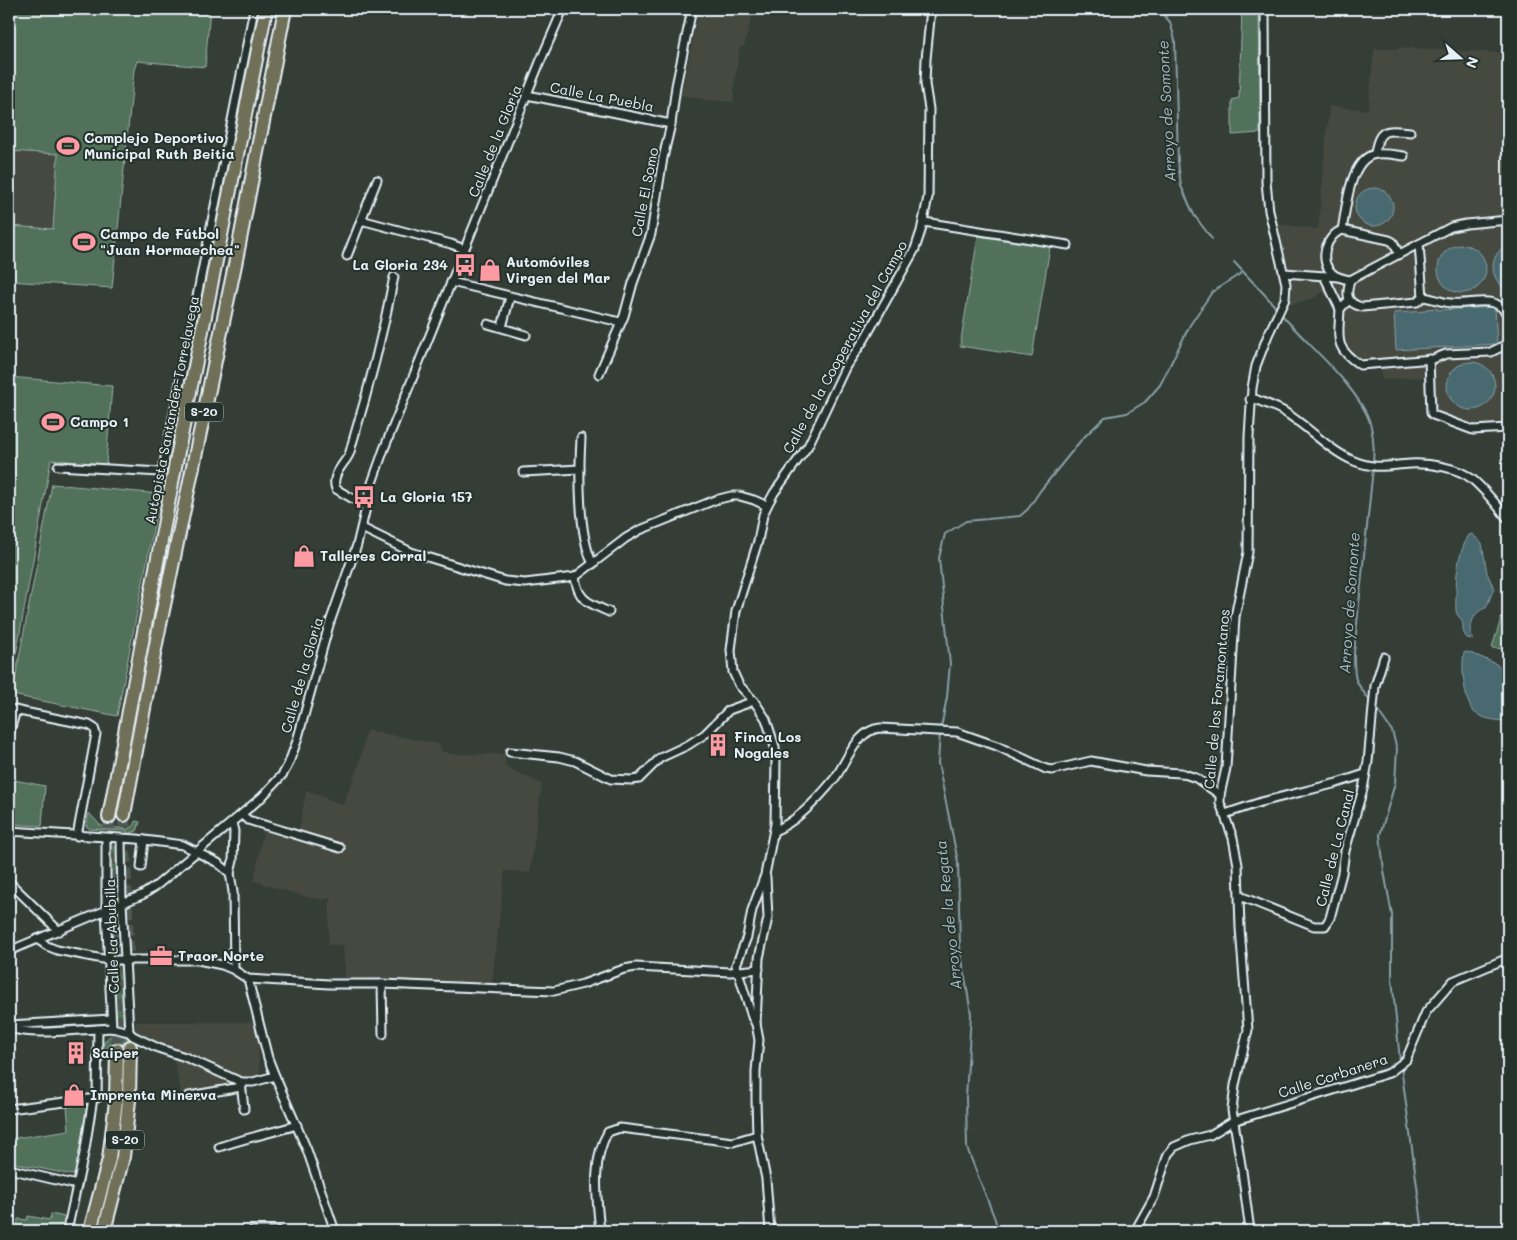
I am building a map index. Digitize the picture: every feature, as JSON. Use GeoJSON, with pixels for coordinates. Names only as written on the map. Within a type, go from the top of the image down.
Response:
{"type":"FeatureCollection","features":[{"type":"Feature","properties":{"kind":"highway","name":"Autopista Santander-Torrelavega"},"geometry":{"type":"LineString","coordinates":[[109,817],[266,9]]}},
{"type":"Feature","properties":{"kind":"highway","name":"S-20"},"geometry":{"type":"LineString","coordinates":[[124,815],[157,639],[261,138],[285,9]]}},
{"type":"Feature","properties":{"kind":"highway","name":"S-20"},"geometry":{"type":"LineString","coordinates":[[104,1231],[122,1157],[130,1100],[130,1047]]}},
{"type":"Feature","properties":{"kind":"highway","name":"S-20"},"geometry":{"type":"LineString","coordinates":[[90,1231],[109,1159],[116,1101],[117,1050]]}},
{"type":"Feature","properties":{"kind":"street"},"geometry":{"type":"LineString","coordinates":[[58,466],[160,472],[162,468],[254,9]]}},
{"type":"Feature","properties":{"kind":"street","name":"Calle de la Gloria"},"geometry":{"type":"LineString","coordinates":[[9,951],[142,895],[156,886],[270,791],[283,774],[297,741],[327,634],[362,528],[372,483],[384,449],[563,9]]}},
{"type":"Feature","properties":{"kind":"street","name":"Calle El Somo"},"geometry":{"type":"LineString","coordinates":[[599,374],[624,316],[641,259],[651,234],[663,158],[672,124],[676,86],[692,9]]}},
{"type":"Feature","properties":{"kind":"street","name":"Calle de la Cooperativa del Campo"},"geometry":{"type":"LineString","coordinates":[[767,506],[774,492],[808,446],[846,366],[864,340],[915,249],[924,222],[928,197],[928,109],[925,84],[930,9]]}},
{"type":"Feature","properties":{"kind":"street"},"geometry":{"type":"LineString","coordinates":[[1265,9],[1266,182],[1269,211],[1284,273],[1338,277],[1350,280],[1451,227],[1508,220]]}},
{"type":"Feature","properties":{"kind":"street","name":"Calle La Puebla"},"geometry":{"type":"LineString","coordinates":[[527,94],[672,124]]}},
{"type":"Feature","properties":{"kind":"street"},"geometry":{"type":"LineString","coordinates":[[1375,154],[1377,141],[1385,131],[1410,132]]}},
{"type":"Feature","properties":{"kind":"street"},"geometry":{"type":"LineString","coordinates":[[1342,230],[1345,216],[1344,210],[1356,172],[1365,159],[1375,154],[1404,156]]}},
{"type":"Feature","properties":{"kind":"street"},"geometry":{"type":"LineString","coordinates":[[347,256],[377,180]]}},
{"type":"Feature","properties":{"kind":"street"},"geometry":{"type":"LineString","coordinates":[[361,220],[451,244],[464,250]]}},
{"type":"Feature","properties":{"kind":"street"},"geometry":{"type":"LineString","coordinates":[[924,222],[1068,245]]}},
{"type":"Feature","properties":{"kind":"street"},"geometry":{"type":"LineString","coordinates":[[1338,277],[1328,268],[1326,250],[1331,236],[1342,230],[1389,240],[1393,242],[1399,254]]}},
{"type":"Feature","properties":{"kind":"street"},"geometry":{"type":"LineString","coordinates":[[1419,244],[1423,297]]}},
{"type":"Feature","properties":{"kind":"street","name":"Calle de los Foramontanos"},"geometry":{"type":"LineString","coordinates":[[1250,1231],[1232,1110],[1248,1030],[1240,928],[1238,865],[1232,838],[1220,803],[1220,795],[1226,768],[1235,617],[1249,546],[1250,399],[1256,366],[1283,303],[1286,284],[1284,273]]}},
{"type":"Feature","properties":{"kind":"street"},"geometry":{"type":"LineString","coordinates":[[1324,276],[1340,309],[1339,340],[1342,351],[1360,365],[1429,359],[1446,354],[1491,352],[1505,344],[1508,339]]}},
{"type":"Feature","properties":{"kind":"street"},"geometry":{"type":"LineString","coordinates":[[367,507],[336,489],[334,484],[335,477],[349,456],[366,400],[385,324],[394,277]]}},
{"type":"Feature","properties":{"kind":"street"},"geometry":{"type":"LineString","coordinates":[[1350,280],[1349,300],[1355,305],[1362,307],[1416,302],[1423,297]]}},
{"type":"Feature","properties":{"kind":"street"},"geometry":{"type":"LineString","coordinates":[[451,282],[620,322]]}},
{"type":"Feature","properties":{"kind":"street"},"geometry":{"type":"LineString","coordinates":[[502,327],[510,297]]}},
{"type":"Feature","properties":{"kind":"street"},"geometry":{"type":"LineString","coordinates":[[1423,297],[1450,304],[1491,301],[1499,304],[1508,316]]}},
{"type":"Feature","properties":{"kind":"street"},"geometry":{"type":"LineString","coordinates":[[1340,309],[1349,300]]}},
{"type":"Feature","properties":{"kind":"street"},"geometry":{"type":"LineString","coordinates":[[488,324],[526,335]]}},
{"type":"Feature","properties":{"kind":"street"},"geometry":{"type":"LineString","coordinates":[[1429,359],[1431,413],[1433,415],[1473,430],[1508,428]]}},
{"type":"Feature","properties":{"kind":"street"},"geometry":{"type":"LineString","coordinates":[[1250,399],[1255,399],[1283,412],[1339,452],[1352,460],[1368,466],[1381,468],[1420,464],[1455,471],[1471,478],[1487,493],[1508,519]]}},
{"type":"Feature","properties":{"kind":"street"},"geometry":{"type":"LineString","coordinates":[[581,438],[580,468],[583,525],[586,545],[593,564]]}},
{"type":"Feature","properties":{"kind":"street"},"geometry":{"type":"LineString","coordinates":[[523,472],[580,468]]}},
{"type":"Feature","properties":{"kind":"street"},"geometry":{"type":"LineString","coordinates":[[362,528],[411,552],[505,581],[525,583],[576,577],[626,538],[640,530],[715,500],[740,496],[767,506],[736,611],[731,650],[733,672],[736,679],[766,719],[775,747],[774,831],[765,875],[752,910],[747,937],[736,965],[752,1017],[756,1024]]}},
{"type":"Feature","properties":{"kind":"street"},"geometry":{"type":"LineString","coordinates":[[576,577],[578,593],[581,597],[609,612]]}},
{"type":"Feature","properties":{"kind":"street","name":"Calle de La Canal"},"geometry":{"type":"LineString","coordinates":[[1240,896],[1314,926],[1325,926],[1330,918],[1365,774],[1375,686],[1384,657]]}},
{"type":"Feature","properties":{"kind":"street"},"geometry":{"type":"LineString","coordinates":[[510,752],[560,757],[574,761],[611,779],[639,779],[660,758],[688,745],[705,734],[729,710],[754,701]]}},
{"type":"Feature","properties":{"kind":"street"},"geometry":{"type":"LineString","coordinates":[[9,735],[12,709],[89,725],[94,728],[96,734],[77,836]]}},
{"type":"Feature","properties":{"kind":"street"},"geometry":{"type":"LineString","coordinates":[[774,831],[790,823],[805,810],[834,778],[859,740],[872,728],[957,732],[983,740],[1052,770],[1091,760],[1146,771],[1181,774],[1196,778],[1220,795]]}},
{"type":"Feature","properties":{"kind":"street","name":"Calle de La Canal"},"geometry":{"type":"LineString","coordinates":[[1225,814],[1261,802],[1365,774]]}},
{"type":"Feature","properties":{"kind":"street"},"geometry":{"type":"LineString","coordinates":[[242,815],[248,820],[340,848]]}},
{"type":"Feature","properties":{"kind":"street"},"geometry":{"type":"LineString","coordinates":[[232,823],[234,831],[233,861],[230,873],[233,892],[234,970]]}},
{"type":"Feature","properties":{"kind":"street"},"geometry":{"type":"LineString","coordinates":[[9,831],[121,838],[183,845],[218,863],[230,873]]}},
{"type":"Feature","properties":{"kind":"street","name":"Calle La Abubilla"},"geometry":{"type":"LineString","coordinates":[[106,838],[106,909],[112,1028]]}},
{"type":"Feature","properties":{"kind":"street","name":"Calle La Abubilla"},"geometry":{"type":"LineString","coordinates":[[121,838],[128,1032]]}},
{"type":"Feature","properties":{"kind":"street"},"geometry":{"type":"LineString","coordinates":[[141,867],[144,840]]}},
{"type":"Feature","properties":{"kind":"street"},"geometry":{"type":"LineString","coordinates":[[765,875],[768,918],[759,958],[756,1024],[759,1040],[756,1072],[757,1135],[766,1179],[770,1231]]}},
{"type":"Feature","properties":{"kind":"street"},"geometry":{"type":"LineString","coordinates":[[9,882],[59,931]]}},
{"type":"Feature","properties":{"kind":"street"},"geometry":{"type":"LineString","coordinates":[[38,939],[47,946],[57,950],[108,960],[198,960],[222,965],[248,978],[329,984],[382,984],[554,991],[584,984],[624,969],[636,967],[759,969]]}},
{"type":"Feature","properties":{"kind":"street","name":"Calle Corbanera"},"geometry":{"type":"LineString","coordinates":[[1135,1231],[1154,1197],[1168,1154],[1174,1147],[1190,1140],[1210,1136],[1233,1121],[1389,1073],[1406,1060],[1426,1012],[1453,981],[1508,958]]}},
{"type":"Feature","properties":{"kind":"street"},"geometry":{"type":"LineString","coordinates":[[248,978],[265,1048],[275,1076],[297,1125],[335,1231]]}},
{"type":"Feature","properties":{"kind":"street"},"geometry":{"type":"LineString","coordinates":[[382,984],[383,1034]]}},
{"type":"Feature","properties":{"kind":"street"},"geometry":{"type":"LineString","coordinates":[[9,1026],[111,1019]]}},
{"type":"Feature","properties":{"kind":"street"},"geometry":{"type":"LineString","coordinates":[[9,1026],[18,1031],[35,1032],[112,1028],[128,1032],[158,1048],[186,1057],[241,1085]]}},
{"type":"Feature","properties":{"kind":"street"},"geometry":{"type":"LineString","coordinates":[[67,1231],[86,1149],[95,1098],[98,1029]]}},
{"type":"Feature","properties":{"kind":"street"},"geometry":{"type":"LineString","coordinates":[[189,1096],[275,1076]]}},
{"type":"Feature","properties":{"kind":"street"},"geometry":{"type":"LineString","coordinates":[[241,1085],[244,1109]]}},
{"type":"Feature","properties":{"kind":"street"},"geometry":{"type":"LineString","coordinates":[[9,1109],[95,1098]]}},
{"type":"Feature","properties":{"kind":"street"},"geometry":{"type":"LineString","coordinates":[[219,1147],[245,1138],[297,1125]]}},
{"type":"Feature","properties":{"kind":"street"},"geometry":{"type":"LineString","coordinates":[[600,1231],[598,1162],[608,1132],[620,1128],[733,1142],[757,1135]]}},
{"type":"Feature","properties":{"kind":"street"},"geometry":{"type":"LineString","coordinates":[[9,1170],[78,1184]]}},
{"type":"Feature","properties":{"kind":"street"},"geometry":{"type":"LineString","coordinates":[[252,1231],[278,1231]]}},
{"type":"Feature","properties":{"kind":"shaded area"},"geometry":{"type":"Polygon","coordinates":[[[699,9],[754,9],[744,47],[740,47],[734,87],[734,102],[679,95],[680,87],[683,87],[699,9]]]}},
{"type":"Feature","properties":{"kind":"shaded area"},"geometry":{"type":"Polygon","coordinates":[[[1414,48],[1508,53],[1508,431],[1470,434],[1429,418],[1426,415],[1424,377],[1382,380],[1381,369],[1378,367],[1358,368],[1340,354],[1333,304],[1323,292],[1314,298],[1290,305],[1292,284],[1278,224],[1318,229],[1329,106],[1368,110],[1374,49],[1414,48]]]}},
{"type":"Feature","properties":{"kind":"shaded area"},"geometry":{"type":"Polygon","coordinates":[[[9,151],[58,154],[49,284],[9,281],[9,151]]]}},
{"type":"Feature","properties":{"kind":"shaded area"},"geometry":{"type":"Polygon","coordinates":[[[366,730],[439,744],[442,751],[451,754],[505,754],[505,766],[542,784],[530,873],[505,871],[492,984],[345,978],[343,945],[328,945],[330,898],[323,900],[302,896],[254,881],[263,831],[339,852],[341,845],[299,830],[306,790],[343,805],[360,761],[366,730]]]}},
{"type":"Feature","properties":{"kind":"shaded area"},"geometry":{"type":"Polygon","coordinates":[[[136,1022],[252,1022],[257,1027],[259,1078],[243,1080],[153,1043],[136,1033],[136,1022]]]}},
{"type":"Feature","properties":{"kind":"shaded area"},"geometry":{"type":"Polygon","coordinates":[[[172,1055],[236,1083],[235,1086],[182,1095],[172,1055]]]}},
{"type":"Feature","properties":{"kind":"green space","name":"Complejo Deportivo Municipal Ruth Beitia"},"geometry":{"type":"Polygon","coordinates":[[[9,9],[210,9],[205,67],[137,61],[134,70],[112,288],[9,281],[9,226],[53,229],[58,154],[9,151],[9,9]]]}},
{"type":"Feature","properties":{"kind":"green space"},"geometry":{"type":"Polygon","coordinates":[[[1242,9],[1259,9],[1260,133],[1232,135],[1232,100],[1239,98],[1242,9]]]}},
{"type":"Feature","properties":{"kind":"green space"},"geometry":{"type":"Polygon","coordinates":[[[978,236],[1050,247],[1032,357],[960,346],[978,236]]]}},
{"type":"Feature","properties":{"kind":"green space"},"geometry":{"type":"Polygon","coordinates":[[[9,377],[112,386],[106,464],[51,460],[10,688],[9,377]]]}},
{"type":"Feature","properties":{"kind":"green space"},"geometry":{"type":"Polygon","coordinates":[[[52,484],[160,494],[117,716],[12,695],[52,484]]]}},
{"type":"Feature","properties":{"kind":"green space"},"geometry":{"type":"Polygon","coordinates":[[[1508,598],[1508,649],[1492,648],[1493,644],[1508,598]]]}},
{"type":"Feature","properties":{"kind":"green space"},"geometry":{"type":"Polygon","coordinates":[[[9,779],[45,786],[42,826],[9,824],[9,779]]]}},
{"type":"Feature","properties":{"kind":"green space"},"geometry":{"type":"Polygon","coordinates":[[[89,813],[101,826],[128,829],[135,824],[135,821],[140,822],[137,831],[127,834],[127,831],[90,829],[86,826],[89,813]]]}},
{"type":"Feature","properties":{"kind":"green space"},"geometry":{"type":"Polygon","coordinates":[[[111,843],[117,844],[118,847],[118,888],[108,893],[109,846],[111,843]]]}},
{"type":"Feature","properties":{"kind":"green space"},"geometry":{"type":"Polygon","coordinates":[[[117,968],[122,970],[125,1021],[122,1023],[116,1019],[113,973],[117,968]]]}},
{"type":"Feature","properties":{"kind":"green space"},"geometry":{"type":"Polygon","coordinates":[[[120,1034],[136,1041],[136,1043],[109,1045],[104,1054],[102,1053],[105,1041],[108,1037],[120,1034]]]}},
{"type":"Feature","properties":{"kind":"green space"},"geometry":{"type":"Polygon","coordinates":[[[87,1104],[76,1173],[72,1175],[9,1162],[9,1139],[69,1130],[67,1106],[87,1104]]]}},
{"type":"Feature","properties":{"kind":"green space"},"geometry":{"type":"Polygon","coordinates":[[[51,1214],[65,1217],[61,1231],[17,1231],[18,1219],[27,1220],[28,1216],[50,1220],[51,1214]]]}},
{"type":"Feature","properties":{"kind":"water"},"geometry":{"type":"Polygon","coordinates":[[[1374,188],[1388,193],[1393,207],[1388,221],[1374,226],[1360,221],[1355,207],[1360,193],[1374,188]]]}},
{"type":"Feature","properties":{"kind":"water"},"geometry":{"type":"Polygon","coordinates":[[[1457,245],[1467,245],[1476,249],[1482,255],[1486,269],[1482,283],[1476,289],[1467,293],[1457,293],[1448,289],[1442,283],[1438,274],[1438,264],[1442,255],[1448,249],[1457,245]]]}},
{"type":"Feature","properties":{"kind":"water"},"geometry":{"type":"Polygon","coordinates":[[[1508,245],[1508,290],[1501,286],[1497,280],[1493,267],[1497,254],[1508,245]]]}},
{"type":"Feature","properties":{"kind":"water"},"geometry":{"type":"Polygon","coordinates":[[[1495,307],[1497,344],[1396,350],[1394,313],[1426,311],[1426,309],[1437,308],[1437,310],[1495,307]]]}},
{"type":"Feature","properties":{"kind":"water"},"geometry":{"type":"Polygon","coordinates":[[[1466,362],[1476,362],[1485,366],[1491,372],[1495,386],[1491,400],[1485,406],[1476,410],[1466,410],[1457,406],[1451,400],[1447,391],[1447,381],[1451,372],[1457,366],[1466,362]]]}},
{"type":"Feature","properties":{"kind":"water"},"geometry":{"type":"Polygon","coordinates":[[[1472,534],[1482,543],[1487,573],[1494,588],[1486,608],[1478,612],[1473,620],[1471,630],[1473,639],[1467,638],[1462,621],[1456,611],[1457,574],[1460,558],[1465,542],[1469,535],[1472,534]]]}},
{"type":"Feature","properties":{"kind":"water"},"geometry":{"type":"Polygon","coordinates":[[[1466,652],[1498,665],[1508,674],[1508,717],[1504,721],[1488,719],[1474,712],[1471,707],[1463,675],[1463,659],[1466,652]]]}},
{"type":"Feature","properties":{"kind":"waterway","name":"Arroyo de Somonte"},"geometry":{"type":"LineString","coordinates":[[1158,9],[1170,22],[1175,40],[1178,161],[1181,186],[1194,215],[1212,239]]}},
{"type":"Feature","properties":{"kind":"waterway","name":"Arroyo de Somonte"},"geometry":{"type":"LineString","coordinates":[[1234,262],[1278,310]]}},
{"type":"Feature","properties":{"kind":"waterway","name":"Arroyo de la Regata"},"geometry":{"type":"LineString","coordinates":[[941,728],[947,697],[950,664],[939,558],[945,534],[966,521],[1020,516],[1028,509],[1082,439],[1105,417],[1127,413],[1145,402],[1160,385],[1190,325],[1212,292],[1243,272]]}},
{"type":"Feature","properties":{"kind":"waterway","name":"Arroyo de Somonte"},"geometry":{"type":"LineString","coordinates":[[1281,314],[1348,385],[1365,411],[1373,436],[1373,464]]}},
{"type":"Feature","properties":{"kind":"waterway","name":"Arroyo de Somonte"},"geometry":{"type":"LineString","coordinates":[[1371,702],[1356,680],[1354,653],[1373,468]]}},
{"type":"Feature","properties":{"kind":"waterway","name":"Arroyo de Somonte"},"geometry":{"type":"LineString","coordinates":[[1376,708],[1392,731],[1397,749],[1395,783],[1380,835],[1392,915],[1392,978],[1400,1061]]}},
{"type":"Feature","properties":{"kind":"waterway","name":"Arroyo de la Regata"},"geometry":{"type":"LineString","coordinates":[[940,733],[938,763],[958,862],[960,947],[971,1014],[966,1097],[967,1148],[998,1231]]}},
{"type":"Feature","properties":{"kind":"waterway"},"geometry":{"type":"LineString","coordinates":[[1401,1066],[1423,1231]]}},
{"type":"Feature","properties":{"kind":"tunnel"},"geometry":{"type":"LineString","coordinates":[[124,815],[128,952]]}},
{"type":"Feature","properties":{"kind":"tunnel"},"geometry":{"type":"LineString","coordinates":[[109,817],[117,1050]]}},
{"type":"Feature","properties":{"kind":"place","name":"Complejo Deportivo Municipal Ruth Beitia"},"geometry":{"type":"Point","coordinates":[68,146]}},
{"type":"Feature","properties":{"kind":"place","name":"Campo de Fútbol \"Juan Hormaechea\""},"geometry":{"type":"Point","coordinates":[84,242]}},
{"type":"Feature","properties":{"kind":"place","name":"La Gloria 234"},"geometry":{"type":"Point","coordinates":[465,265]}},
{"type":"Feature","properties":{"kind":"place","name":"Automóviles Virgen del Mar"},"geometry":{"type":"Point","coordinates":[490,270]}},
{"type":"Feature","properties":{"kind":"place","name":"Campo 1"},"geometry":{"type":"Point","coordinates":[53,422]}},
{"type":"Feature","properties":{"kind":"place","name":"La Gloria 157"},"geometry":{"type":"Point","coordinates":[364,497]}},
{"type":"Feature","properties":{"kind":"place","name":"Talleres Corral"},"geometry":{"type":"Point","coordinates":[304,556]}},
{"type":"Feature","properties":{"kind":"place","name":"Finca Los Nogales"},"geometry":{"type":"Point","coordinates":[718,745]}},
{"type":"Feature","properties":{"kind":"place","name":"Traor Norte"},"geometry":{"type":"Point","coordinates":[161,956]}},
{"type":"Feature","properties":{"kind":"place","name":"Saiper"},"geometry":{"type":"Point","coordinates":[76,1053]}},
{"type":"Feature","properties":{"kind":"place","name":"Imprenta Minerva"},"geometry":{"type":"Point","coordinates":[74,1095]}}]}
